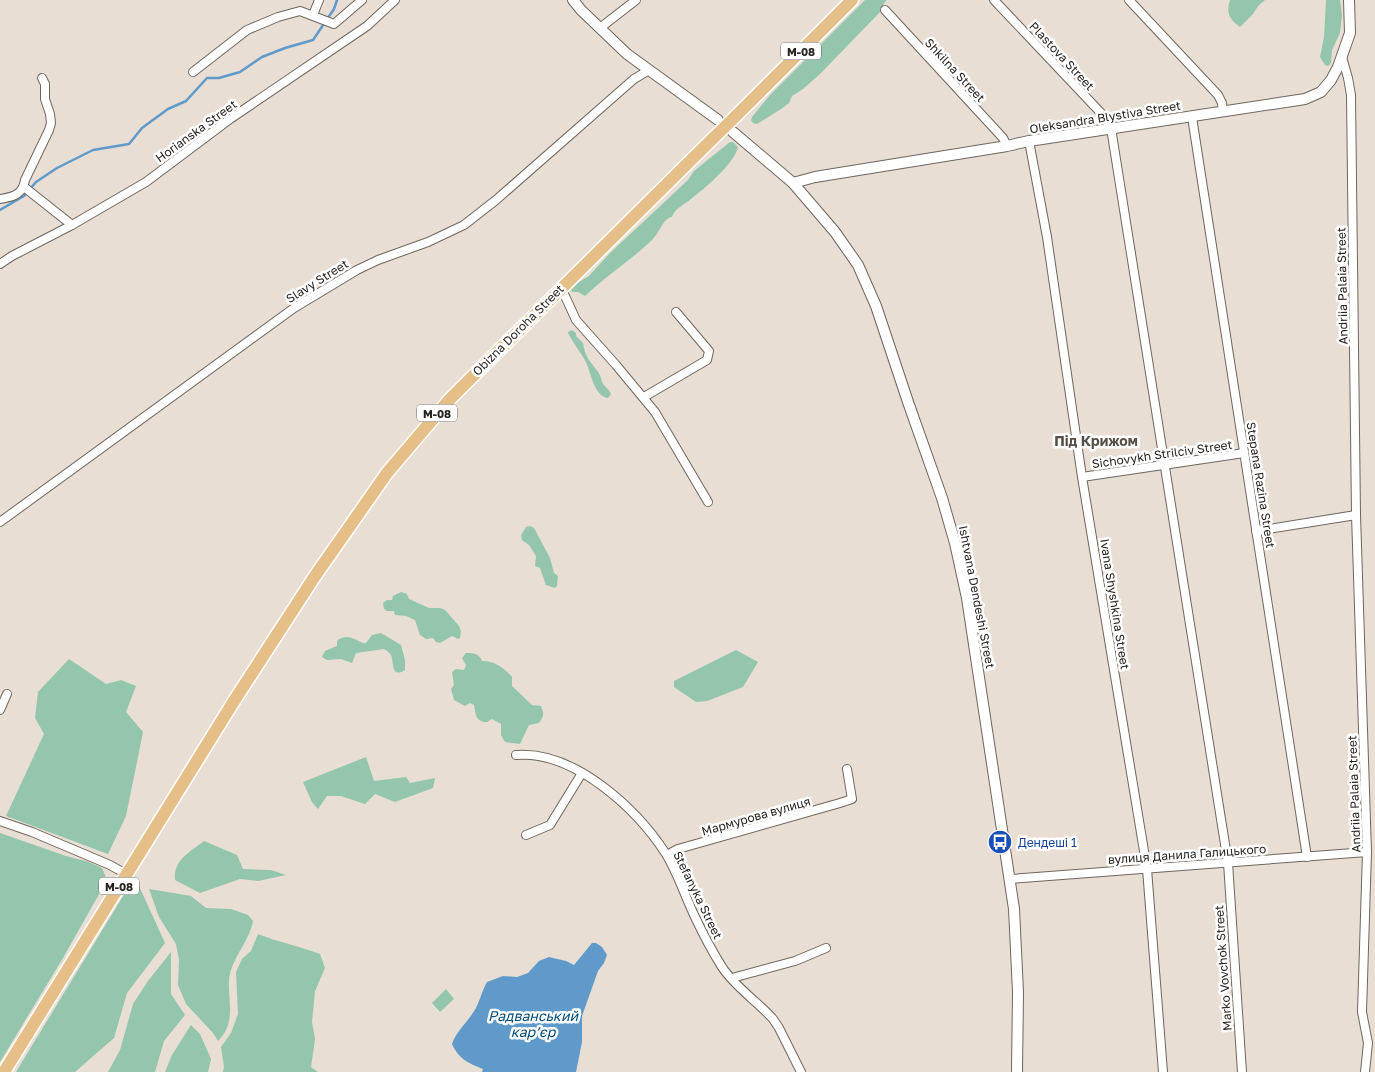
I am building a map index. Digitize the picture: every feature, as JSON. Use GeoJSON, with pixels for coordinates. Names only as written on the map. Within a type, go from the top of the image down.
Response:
{"type":"FeatureCollection","features":[{"type":"Feature","properties":{"kind":"highway","name":"Obizna Doroha Street"},"geometry":{"type":"LineString","coordinates":[[126,874],[315,576],[388,473],[450,398],[852,0]]}},
{"type":"Feature","properties":{"kind":"highway","name":"М-08"},"geometry":{"type":"LineString","coordinates":[[4,1072],[126,874]]}},
{"type":"Feature","properties":{"kind":"street"},"geometry":{"type":"LineString","coordinates":[[313,15],[319,0]]}},
{"type":"Feature","properties":{"kind":"street"},"geometry":{"type":"LineString","coordinates":[[193,72],[247,30],[278,16],[300,11],[334,24],[362,0]]}},
{"type":"Feature","properties":{"kind":"street","name":"Horianska Street"},"geometry":{"type":"LineString","coordinates":[[0,264],[72,226],[146,182],[230,119],[360,32],[379,17],[395,0]]}},
{"type":"Feature","properties":{"kind":"street"},"geometry":{"type":"LineString","coordinates":[[572,0],[627,54],[718,120]]}},
{"type":"Feature","properties":{"kind":"street"},"geometry":{"type":"LineString","coordinates":[[600,28],[636,0]]}},
{"type":"Feature","properties":{"kind":"street","name":"Plastova Street"},"geometry":{"type":"LineString","coordinates":[[994,0],[1100,113],[1111,128]]}},
{"type":"Feature","properties":{"kind":"street"},"geometry":{"type":"LineString","coordinates":[[1129,0],[1218,95],[1222,103],[1223,112]]}},
{"type":"Feature","properties":{"kind":"street","name":"Oleksandra Blystiva Street"},"geometry":{"type":"LineString","coordinates":[[793,182],[815,176],[1111,128],[1294,102],[1313,96],[1325,88],[1342,57],[1350,33],[1349,0]]}},
{"type":"Feature","properties":{"kind":"street","name":"Shkilna Street"},"geometry":{"type":"LineString","coordinates":[[885,10],[1003,138],[1007,146]]}},
{"type":"Feature","properties":{"kind":"street","name":"Andriia Palaia Street"},"geometry":{"type":"LineString","coordinates":[[1342,57],[1348,78],[1350,95],[1356,515],[1367,852],[1362,1012],[1368,1043],[1365,1072]]}},
{"type":"Feature","properties":{"kind":"street","name":"Slavy Street"},"geometry":{"type":"LineString","coordinates":[[0,522],[294,308],[334,282],[378,260],[428,242],[464,225],[496,200],[634,79],[649,70]]}},
{"type":"Feature","properties":{"kind":"street"},"geometry":{"type":"LineString","coordinates":[[0,199],[10,198],[24,188],[25,180],[49,130],[50,114],[45,99],[46,84],[42,78]]}},
{"type":"Feature","properties":{"kind":"street","name":"Stepana Razina Street"},"geometry":{"type":"LineString","coordinates":[[1192,116],[1307,857]]}},
{"type":"Feature","properties":{"kind":"street","name":"Marko Vovchok Street"},"geometry":{"type":"LineString","coordinates":[[1111,128],[1228,863],[1242,1072]]}},
{"type":"Feature","properties":{"kind":"street","name":"Ishtvana Dendeshi Street"},"geometry":{"type":"LineString","coordinates":[[733,132],[793,182],[851,255],[868,283],[942,498],[954,538],[968,606],[1010,879],[1016,931],[1018,1072]]}},
{"type":"Feature","properties":{"kind":"street","name":"Ivana Shyshkina Street"},"geometry":{"type":"LineString","coordinates":[[1030,141],[1047,237],[1082,477],[1148,868],[1163,1072]]}},
{"type":"Feature","properties":{"kind":"street"},"geometry":{"type":"LineString","coordinates":[[24,188],[72,226]]}},
{"type":"Feature","properties":{"kind":"street"},"geometry":{"type":"LineString","coordinates":[[560,289],[576,320],[644,397],[678,449],[708,502]]}},
{"type":"Feature","properties":{"kind":"street"},"geometry":{"type":"LineString","coordinates":[[644,397],[707,360],[709,356],[709,351],[676,312]]}},
{"type":"Feature","properties":{"kind":"street","name":"Sichovykh Strilciv Street"},"geometry":{"type":"LineString","coordinates":[[1082,477],[1244,453]]}},
{"type":"Feature","properties":{"kind":"street"},"geometry":{"type":"LineString","coordinates":[[1256,531],[1356,515]]}},
{"type":"Feature","properties":{"kind":"street"},"geometry":{"type":"LineString","coordinates":[[0,710],[7,694]]}},
{"type":"Feature","properties":{"kind":"street","name":"Stefanyka Street"},"geometry":{"type":"LineString","coordinates":[[516,755],[527,754],[549,759],[582,773],[600,784],[624,804],[655,839],[666,855],[704,936],[724,969],[780,1028],[802,1072]]}},
{"type":"Feature","properties":{"kind":"street","name":"Мармурова вулиця"},"geometry":{"type":"LineString","coordinates":[[666,855],[678,849],[852,799],[846,768]]}},
{"type":"Feature","properties":{"kind":"street"},"geometry":{"type":"LineString","coordinates":[[526,835],[550,825],[582,773]]}},
{"type":"Feature","properties":{"kind":"street"},"geometry":{"type":"LineString","coordinates":[[0,821],[32,832],[110,865],[126,874]]}},
{"type":"Feature","properties":{"kind":"street","name":"вулиця Данила Галицького"},"geometry":{"type":"LineString","coordinates":[[1010,879],[1367,852]]}},
{"type":"Feature","properties":{"kind":"street"},"geometry":{"type":"LineString","coordinates":[[732,978],[794,961],[826,948]]}},
{"type":"Feature","properties":{"kind":"green space"},"geometry":{"type":"Polygon","coordinates":[[[865,0],[887,0],[881,11],[820,74],[792,96],[789,103],[757,124],[753,123],[752,117],[770,95],[865,0]]]}},
{"type":"Feature","properties":{"kind":"green space"},"geometry":{"type":"Polygon","coordinates":[[[1230,0],[1265,0],[1240,27],[1229,15],[1230,0]]]}},
{"type":"Feature","properties":{"kind":"green space"},"geometry":{"type":"Polygon","coordinates":[[[1326,0],[1340,0],[1342,15],[1340,33],[1332,50],[1331,63],[1328,66],[1325,65],[1320,57],[1324,37],[1326,0]]]}},
{"type":"Feature","properties":{"kind":"green space"},"geometry":{"type":"Polygon","coordinates":[[[730,142],[733,142],[738,147],[731,161],[711,182],[677,209],[672,217],[666,220],[652,240],[585,296],[578,292],[572,292],[571,290],[579,282],[589,276],[610,253],[688,180],[694,171],[730,142]]]}},
{"type":"Feature","properties":{"kind":"green space"},"geometry":{"type":"Polygon","coordinates":[[[572,330],[583,343],[588,359],[610,392],[611,394],[608,398],[596,389],[586,362],[569,335],[568,332],[572,330]]]}},
{"type":"Feature","properties":{"kind":"green space"},"geometry":{"type":"Polygon","coordinates":[[[526,527],[534,528],[550,558],[554,573],[558,576],[555,588],[546,585],[540,568],[535,566],[536,556],[529,545],[522,540],[521,535],[526,527]]]}},
{"type":"Feature","properties":{"kind":"green space"},"geometry":{"type":"Polygon","coordinates":[[[401,592],[407,594],[409,599],[429,608],[445,610],[459,626],[461,631],[460,638],[452,636],[440,643],[436,642],[433,638],[426,639],[420,635],[415,620],[406,616],[395,615],[394,611],[384,609],[383,603],[387,600],[392,600],[393,596],[401,592]]]}},
{"type":"Feature","properties":{"kind":"green space"},"geometry":{"type":"Polygon","coordinates":[[[381,633],[401,645],[405,660],[405,670],[401,672],[395,671],[391,655],[384,649],[356,653],[352,663],[341,659],[327,660],[322,657],[325,651],[337,646],[337,641],[344,637],[350,637],[366,643],[372,635],[381,633]]]}},
{"type":"Feature","properties":{"kind":"green space"},"geometry":{"type":"Polygon","coordinates":[[[736,650],[758,662],[743,687],[707,701],[696,702],[674,687],[674,681],[736,650]]]}},
{"type":"Feature","properties":{"kind":"green space"},"geometry":{"type":"Polygon","coordinates":[[[466,653],[475,654],[482,661],[491,662],[502,668],[512,677],[512,686],[532,705],[541,706],[542,719],[539,723],[529,725],[520,744],[505,742],[501,735],[501,724],[492,719],[487,722],[480,721],[474,705],[470,703],[465,706],[454,700],[451,689],[454,685],[452,672],[456,669],[464,670],[466,665],[462,658],[466,653]]]}},
{"type":"Feature","properties":{"kind":"green space"},"geometry":{"type":"Polygon","coordinates":[[[69,659],[106,684],[121,680],[136,686],[126,712],[143,732],[126,816],[108,854],[6,816],[44,734],[35,718],[38,692],[69,659]]]}},
{"type":"Feature","properties":{"kind":"green space"},"geometry":{"type":"Polygon","coordinates":[[[366,757],[374,781],[406,777],[410,783],[435,778],[433,788],[395,802],[375,794],[365,804],[341,796],[327,796],[318,809],[312,802],[303,782],[366,757]]]}},
{"type":"Feature","properties":{"kind":"green space"},"geometry":{"type":"Polygon","coordinates":[[[0,833],[89,862],[102,868],[107,880],[63,958],[0,1062],[0,833]]]}},
{"type":"Feature","properties":{"kind":"green space"},"geometry":{"type":"Polygon","coordinates":[[[204,841],[237,855],[243,869],[271,870],[286,875],[258,881],[240,879],[200,893],[175,880],[175,873],[184,857],[204,841]]]}},
{"type":"Feature","properties":{"kind":"green space"},"geometry":{"type":"Polygon","coordinates":[[[131,883],[139,886],[165,943],[127,993],[114,1038],[75,1072],[16,1072],[131,883]]]}},
{"type":"Feature","properties":{"kind":"green space"},"geometry":{"type":"Polygon","coordinates":[[[149,889],[191,896],[206,908],[231,909],[248,915],[253,921],[229,976],[230,1014],[225,1032],[218,1041],[186,1004],[178,985],[179,960],[176,944],[159,917],[149,889]]]}},
{"type":"Feature","properties":{"kind":"green space"},"geometry":{"type":"Polygon","coordinates":[[[258,934],[320,954],[325,968],[315,991],[312,1022],[315,1039],[311,1067],[318,1072],[223,1072],[221,1047],[231,1033],[238,1014],[236,972],[242,959],[251,951],[258,934]]]}},
{"type":"Feature","properties":{"kind":"green space"},"geometry":{"type":"Polygon","coordinates":[[[171,952],[171,994],[185,1015],[164,1041],[155,1072],[108,1072],[120,1050],[133,1004],[171,952]]]}},
{"type":"Feature","properties":{"kind":"green space"},"geometry":{"type":"Polygon","coordinates":[[[446,989],[454,999],[440,1012],[432,1003],[446,989]]]}},
{"type":"Feature","properties":{"kind":"green space"},"geometry":{"type":"Polygon","coordinates":[[[191,1025],[200,1034],[211,1059],[208,1072],[165,1072],[172,1055],[191,1025]]]}},
{"type":"Feature","properties":{"kind":"water","name":"Радванський карʼєр"},"geometry":{"type":"Polygon","coordinates":[[[592,943],[602,947],[607,955],[598,971],[582,1016],[582,1042],[576,1072],[482,1072],[483,1069],[461,1057],[452,1044],[476,1008],[487,982],[503,976],[517,977],[528,973],[539,961],[549,957],[574,965],[592,943]]]}},
{"type":"Feature","properties":{"kind":"waterway"},"geometry":{"type":"LineString","coordinates":[[0,210],[24,196],[36,182],[57,168],[93,150],[129,144],[142,128],[168,109],[186,101],[207,78],[219,78],[240,72],[262,57],[313,40],[334,9],[337,0]]}},
{"type":"Feature","properties":{"kind":"place","name":"Дендеші 1"},"geometry":{"type":"Point","coordinates":[1000,842]}},
{"type":"Feature","properties":{"kind":"district","name":"Під Крижом"},"geometry":{"type":"Point","coordinates":[1096,440]}}]}
